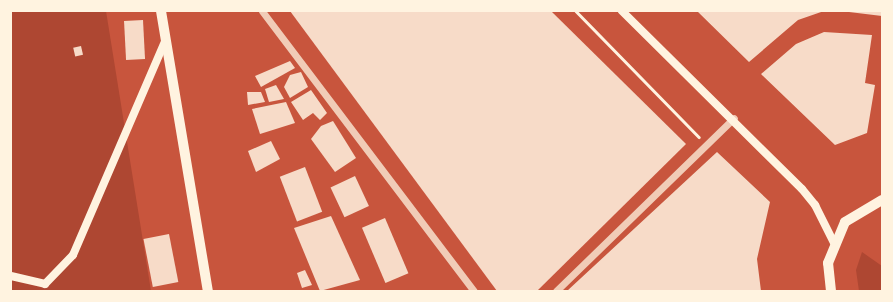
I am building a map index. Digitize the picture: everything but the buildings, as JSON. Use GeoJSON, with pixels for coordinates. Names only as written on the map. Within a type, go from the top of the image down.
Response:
{"type":"FeatureCollection","features":[{"type":"Feature","properties":{"kind":"main road"},"geometry":{"type":"LineString","coordinates":[[161,11],[208,291]]}},
{"type":"Feature","properties":{"kind":"main road"},"geometry":{"type":"LineString","coordinates":[[622,11],[734,118],[802,189],[815,205],[834,243]]}},
{"type":"Feature","properties":{"kind":"main road"},"geometry":{"type":"LineString","coordinates":[[11,276],[45,284],[72,255],[165,41]]}},
{"type":"Feature","properties":{"kind":"main road"},"geometry":{"type":"LineString","coordinates":[[831,291],[828,263],[834,243],[845,222],[882,200]]}},
{"type":"Feature","properties":{"kind":"street"},"geometry":{"type":"LineString","coordinates":[[262,11],[474,291]]}},
{"type":"Feature","properties":{"kind":"street"},"geometry":{"type":"LineString","coordinates":[[556,291],[734,118]]}},
{"type":"Feature","properties":{"kind":"path"},"geometry":{"type":"LineString","coordinates":[[576,11],[707,145]]}},
{"type":"Feature","properties":{"kind":"shaded area"},"geometry":{"type":"Polygon","coordinates":[[[11,11],[106,11],[151,291],[11,291],[11,11]]]}},
{"type":"Feature","properties":{"kind":"shaded area"},"geometry":{"type":"Polygon","coordinates":[[[862,252],[882,266],[882,291],[859,291],[856,270],[862,252]]]}}]}
